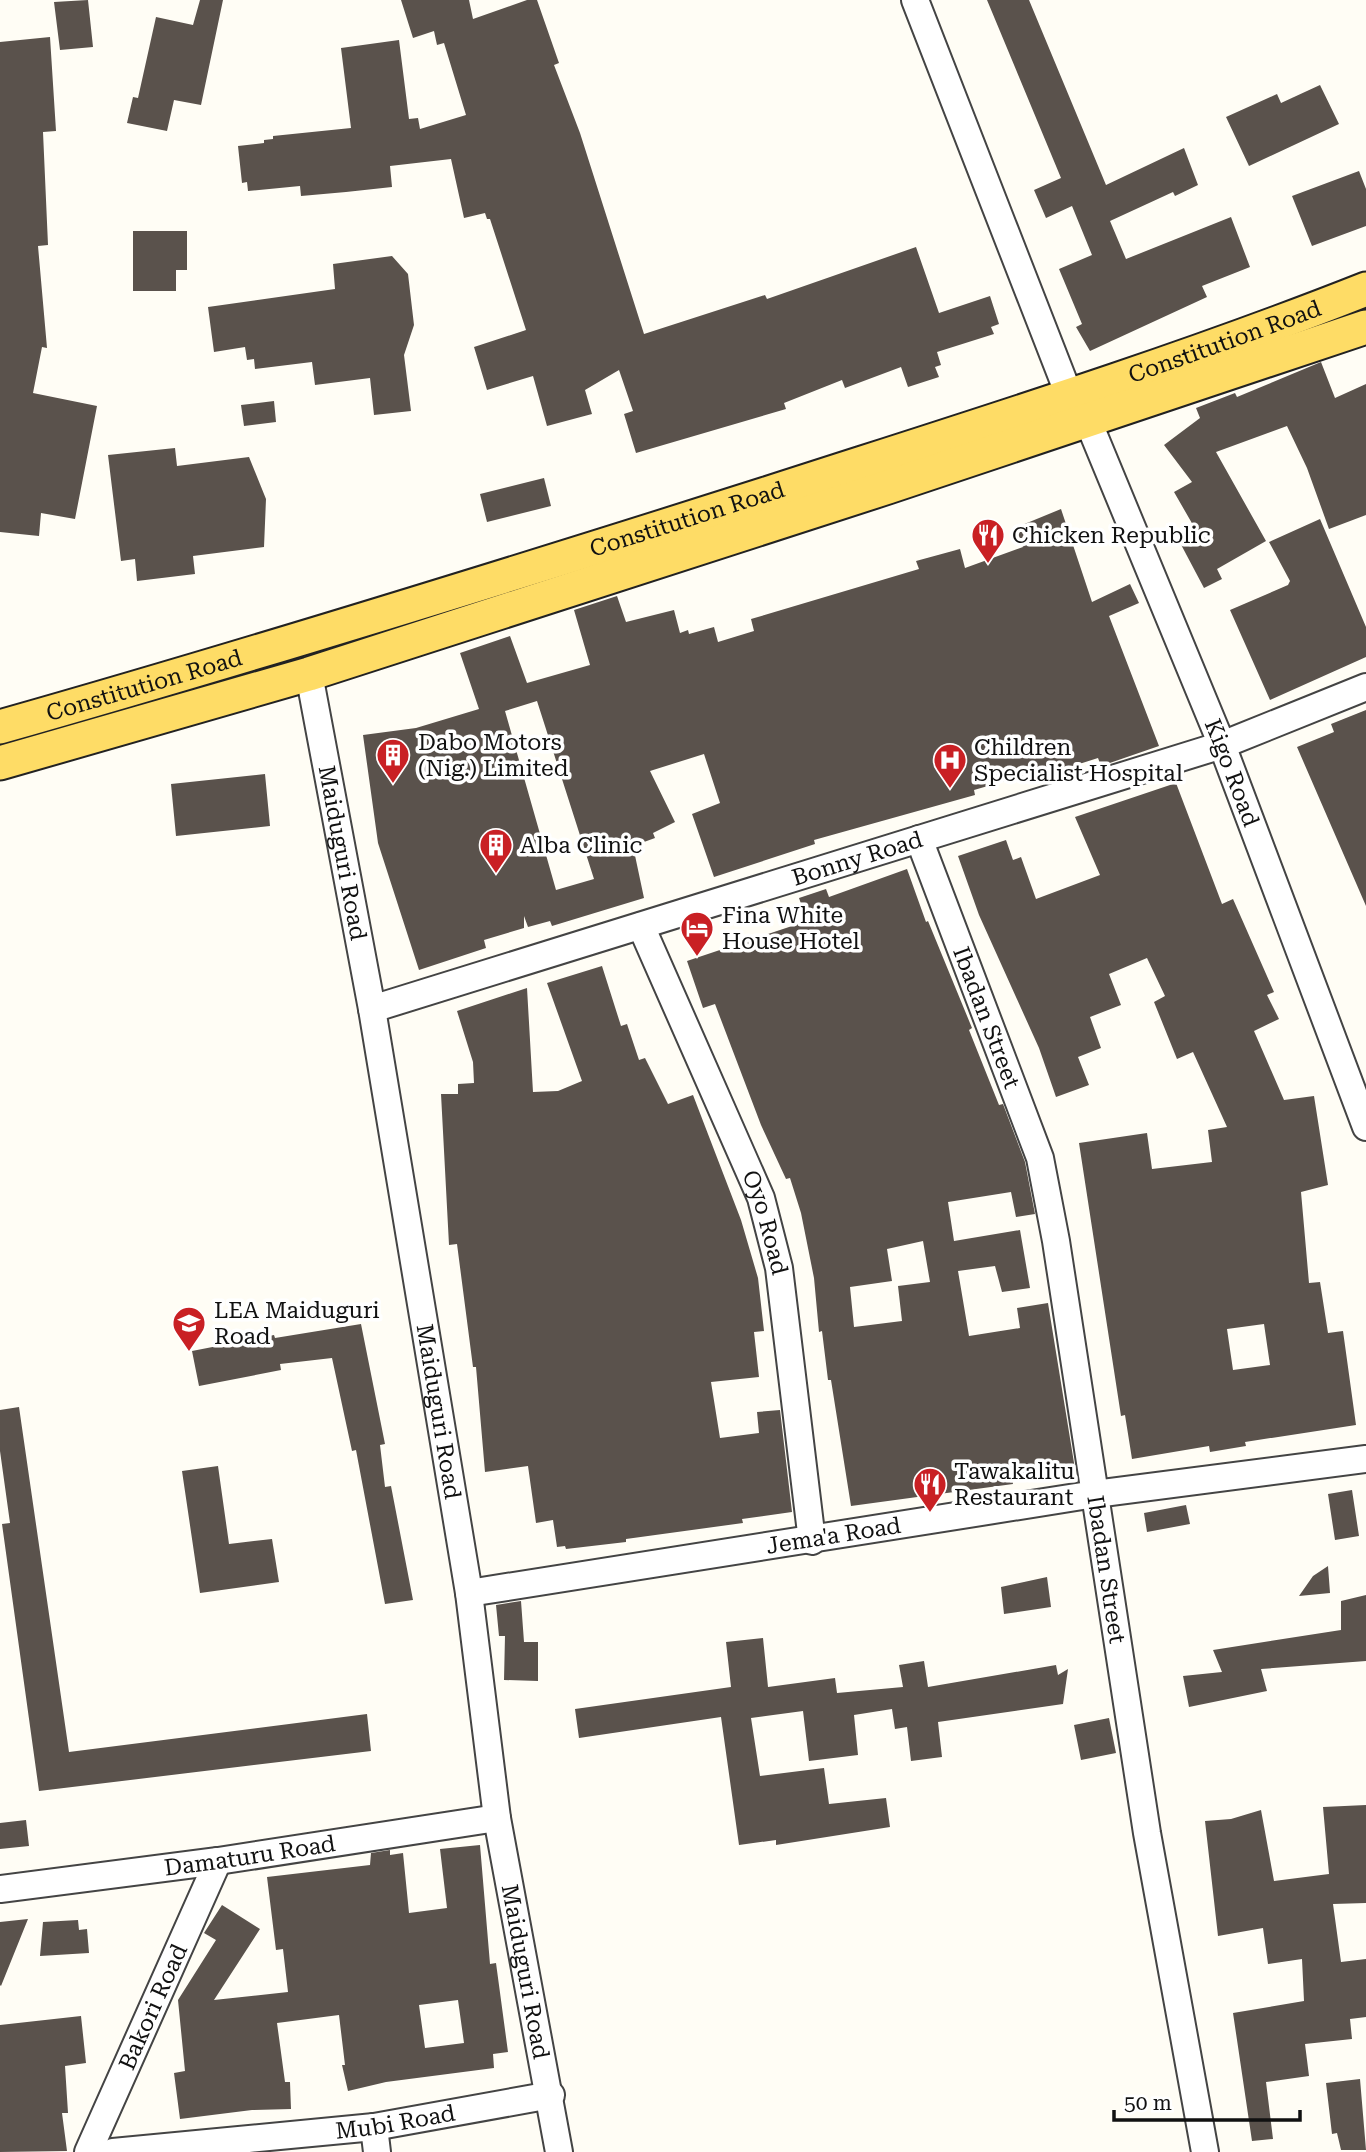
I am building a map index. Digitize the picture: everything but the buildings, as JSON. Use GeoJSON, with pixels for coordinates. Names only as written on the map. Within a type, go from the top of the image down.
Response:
{"type":"FeatureCollection","features":[{"type":"Feature","properties":{"kind":"main road","name":"Constitution Road"},"geometry":{"type":"LineString","coordinates":[[0,763],[309,674],[1079,408],[1366,289]]}},
{"type":"Feature","properties":{"kind":"main road","name":"Constitution Road"},"geometry":{"type":"LineString","coordinates":[[0,727],[1079,408],[1366,327]]}},
{"type":"Feature","properties":{"kind":"street","name":"Kigo Road"},"geometry":{"type":"LineString","coordinates":[[915,0],[1079,408],[1222,745],[1366,1127]]}},
{"type":"Feature","properties":{"kind":"street","name":"Maiduguri Road"},"geometry":{"type":"LineString","coordinates":[[309,674],[372,1009],[469,1593],[497,1818],[551,2095],[559,2152]]}},
{"type":"Feature","properties":{"kind":"street","name":"Bonny Road"},"geometry":{"type":"LineString","coordinates":[[372,1009],[1222,745],[1366,687]]}},
{"type":"Feature","properties":{"kind":"street","name":"Ibadan Street"},"geometry":{"type":"LineString","coordinates":[[919,839],[1040,1158],[1056,1241],[1147,1833],[1205,2152]]}},
{"type":"Feature","properties":{"kind":"street","name":"Oyo Road"},"geometry":{"type":"LineString","coordinates":[[641,926],[761,1198],[779,1268],[812,1541]]}},
{"type":"Feature","properties":{"kind":"street","name":"Jema'a Road"},"geometry":{"type":"LineString","coordinates":[[469,1593],[812,1541],[1095,1494],[1366,1459]]}},
{"type":"Feature","properties":{"kind":"street","name":"Damaturu Road"},"geometry":{"type":"LineString","coordinates":[[0,1889],[218,1861],[497,1818]]}},
{"type":"Feature","properties":{"kind":"street","name":"Bakori Road"},"geometry":{"type":"LineString","coordinates":[[88,2152],[218,1861]]}},
{"type":"Feature","properties":{"kind":"street","name":"Mubi Road"},"geometry":{"type":"LineString","coordinates":[[113,2152],[376,2140],[551,2095]]}},
{"type":"Feature","properties":{"kind":"place","name":"Chicken Republic"},"geometry":{"type":"Point","coordinates":[988,565]}},
{"type":"Feature","properties":{"kind":"place","name":"Dabo Motors (Nig.) Limited"},"geometry":{"type":"Point","coordinates":[393,785]}},
{"type":"Feature","properties":{"kind":"place","name":"Children Specialist Hospital"},"geometry":{"type":"Point","coordinates":[950,790]}},
{"type":"Feature","properties":{"kind":"place","name":"Alba Clinic"},"geometry":{"type":"Point","coordinates":[496,875]}},
{"type":"Feature","properties":{"kind":"place","name":"Fina White House Hotel"},"geometry":{"type":"Point","coordinates":[697,958]}},
{"type":"Feature","properties":{"kind":"place","name":"LEA Maiduguri Road"},"geometry":{"type":"Point","coordinates":[189,1353]}},
{"type":"Feature","properties":{"kind":"place","name":"Tawakalitu Restaurant"},"geometry":{"type":"Point","coordinates":[930,1514]}}]}
